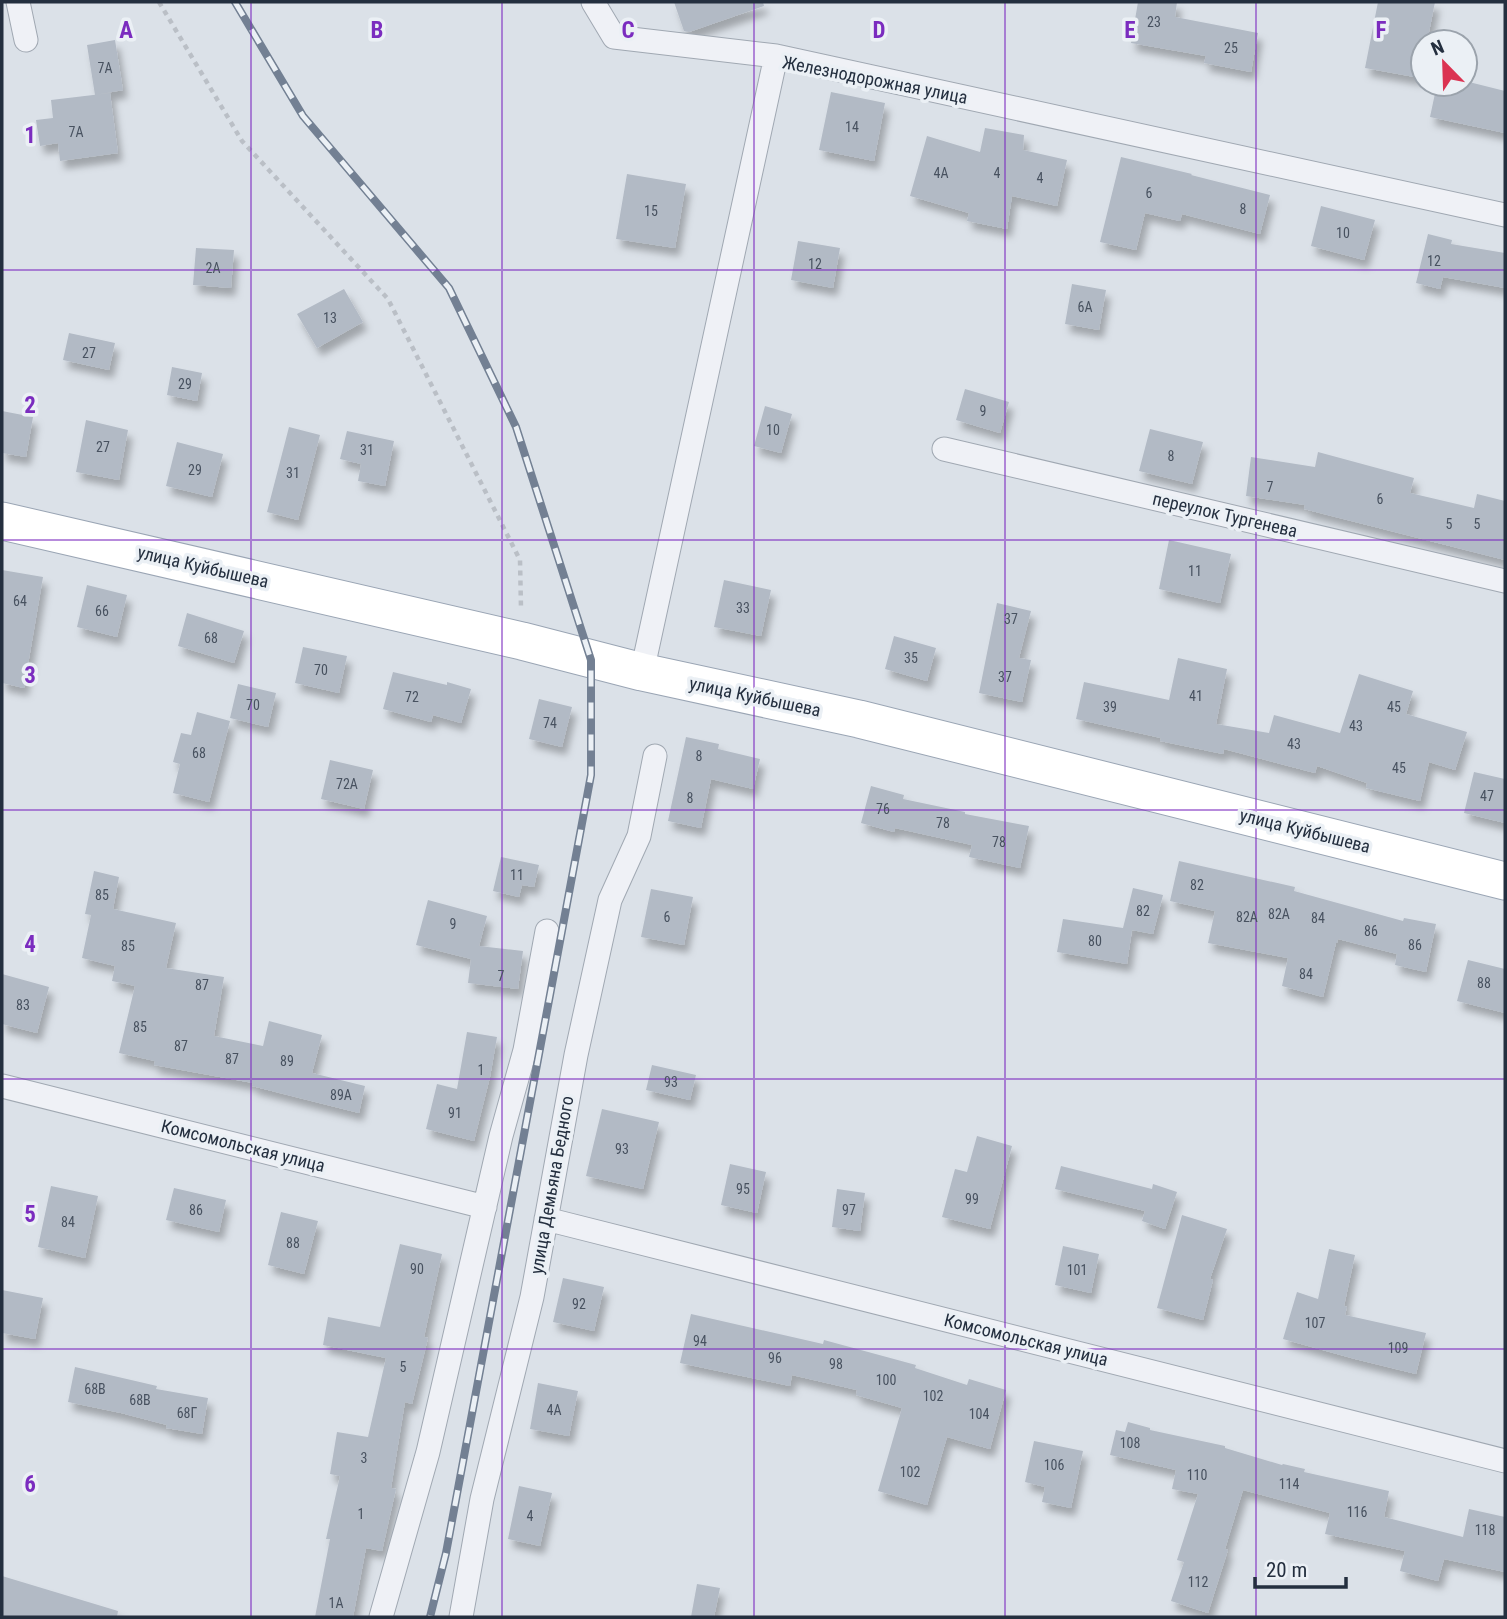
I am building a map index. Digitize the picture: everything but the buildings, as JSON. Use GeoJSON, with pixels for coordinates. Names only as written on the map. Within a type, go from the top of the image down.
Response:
{"type":"FeatureCollection","features":[{"type":"Feature","properties":{"kind":"main road","name":"улица Куйбышева"},"geometry":{"type":"LineString","coordinates":[[2,521],[522,641],[642,673],[859,719],[1505,881]]}},
{"type":"Feature","properties":{"kind":"street"},"geometry":{"type":"LineString","coordinates":[[18,2],[26,40]]}},
{"type":"Feature","properties":{"kind":"street"},"geometry":{"type":"LineString","coordinates":[[593,2],[614,37],[776,56]]}},
{"type":"Feature","properties":{"kind":"street","name":"Железнодорожная улица"},"geometry":{"type":"LineString","coordinates":[[642,673],[776,56],[1505,215]]}},
{"type":"Feature","properties":{"kind":"street","name":"переулок Тургенева"},"geometry":{"type":"LineString","coordinates":[[944,449],[1505,581]]}},
{"type":"Feature","properties":{"kind":"street","name":"улица Демьяна Бедного"},"geometry":{"type":"LineString","coordinates":[[461,1617],[482,1499],[532,1297],[576,1055],[610,900],[639,836],[655,756]]}},
{"type":"Feature","properties":{"kind":"street"},"geometry":{"type":"LineString","coordinates":[[381,1617],[428,1452],[501,1136],[525,1050],[547,931]]}},
{"type":"Feature","properties":{"kind":"street","name":"Комсомольская улица"},"geometry":{"type":"LineString","coordinates":[[2,1086],[485,1207]]}},
{"type":"Feature","properties":{"kind":"street","name":"Комсомольская улица"},"geometry":{"type":"LineString","coordinates":[[546,1220],[1505,1461]]}},
{"type":"Feature","properties":{"kind":"path"},"geometry":{"type":"LineString","coordinates":[[159,2],[242,141],[388,299],[520,560],[522,641]]}},
{"type":"Feature","properties":{"kind":"railway"},"geometry":{"type":"LineString","coordinates":[[235,2],[303,116],[449,288],[516,427],[591,660],[591,775],[446,1553],[430,1617]]}}]}
